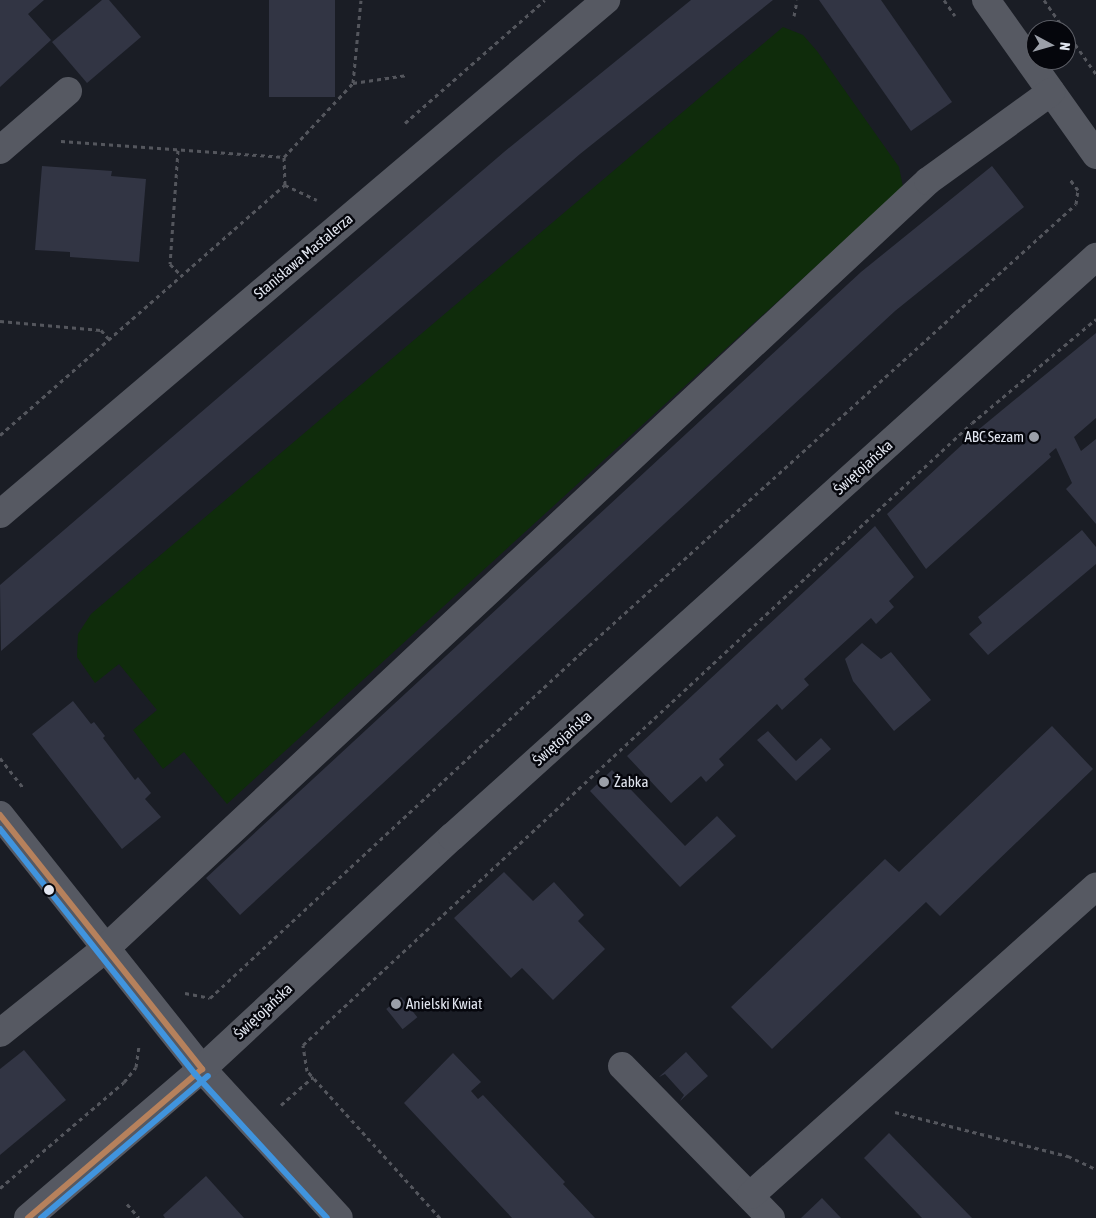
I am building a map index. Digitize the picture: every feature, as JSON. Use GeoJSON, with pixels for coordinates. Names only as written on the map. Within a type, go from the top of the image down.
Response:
{"type":"FeatureCollection","features":[{"type":"Feature","properties":{"kind":"street","name":"Stanisława Mastalerza"},"geometry":{"type":"LineString","coordinates":[[0,514],[606,0]]}},
{"type":"Feature","properties":{"kind":"street"},"geometry":{"type":"LineString","coordinates":[[986,0],[1096,155]]}},
{"type":"Feature","properties":{"kind":"street"},"geometry":{"type":"LineString","coordinates":[[0,150],[68,91]]}},
{"type":"Feature","properties":{"kind":"street"},"geometry":{"type":"LineString","coordinates":[[0,1033],[106,948],[928,180],[1051,92]]}},
{"type":"Feature","properties":{"kind":"street","name":"Świętojańska"},"geometry":{"type":"LineString","coordinates":[[28,1218],[202,1069],[452,837],[1096,257]]}},
{"type":"Feature","properties":{"kind":"street"},"geometry":{"type":"LineString","coordinates":[[0,815],[202,1069],[339,1218]]}},
{"type":"Feature","properties":{"kind":"street"},"geometry":{"type":"LineString","coordinates":[[751,1195],[1096,886]]}},
{"type":"Feature","properties":{"kind":"street"},"geometry":{"type":"LineString","coordinates":[[622,1066],[751,1195],[771,1218]]}},
{"type":"Feature","properties":{"kind":"path"},"geometry":{"type":"LineString","coordinates":[[285,185],[284,157],[353,83],[361,0]]}},
{"type":"Feature","properties":{"kind":"path"},"geometry":{"type":"LineString","coordinates":[[398,129],[545,0]]}},
{"type":"Feature","properties":{"kind":"path"},"geometry":{"type":"LineString","coordinates":[[794,16],[797,0]]}},
{"type":"Feature","properties":{"kind":"path"},"geometry":{"type":"LineString","coordinates":[[944,0],[961,24]]}},
{"type":"Feature","properties":{"kind":"path"},"geometry":{"type":"LineString","coordinates":[[1044,0],[1058,20]]}},
{"type":"Feature","properties":{"kind":"path"},"geometry":{"type":"LineString","coordinates":[[1076,45],[1096,74]]}},
{"type":"Feature","properties":{"kind":"path"},"geometry":{"type":"LineString","coordinates":[[353,83],[407,75]]}},
{"type":"Feature","properties":{"kind":"path"},"geometry":{"type":"LineString","coordinates":[[59,141],[284,157]]}},
{"type":"Feature","properties":{"kind":"path"},"geometry":{"type":"LineString","coordinates":[[178,150],[170,264],[182,276]]}},
{"type":"Feature","properties":{"kind":"path"},"geometry":{"type":"LineString","coordinates":[[178,988],[181,993],[210,998],[583,651],[1076,204],[1078,190],[1067,175]]}},
{"type":"Feature","properties":{"kind":"path"},"geometry":{"type":"LineString","coordinates":[[0,435],[108,338],[285,185]]}},
{"type":"Feature","properties":{"kind":"path"},"geometry":{"type":"LineString","coordinates":[[285,185],[317,200],[324,194]]}},
{"type":"Feature","properties":{"kind":"path"},"geometry":{"type":"LineString","coordinates":[[440,1218],[307,1071],[303,1045],[972,423],[1096,319]]}},
{"type":"Feature","properties":{"kind":"path"},"geometry":{"type":"LineString","coordinates":[[0,321],[101,330],[108,338]]}},
{"type":"Feature","properties":{"kind":"path"},"geometry":{"type":"LineString","coordinates":[[0,758],[30,796]]}},
{"type":"Feature","properties":{"kind":"path"},"geometry":{"type":"LineString","coordinates":[[0,1188],[124,1082],[136,1067],[139,1057],[139,1045],[133,1037]]}},
{"type":"Feature","properties":{"kind":"path"},"geometry":{"type":"LineString","coordinates":[[281,1105],[313,1077]]}},
{"type":"Feature","properties":{"kind":"path"},"geometry":{"type":"LineString","coordinates":[[861,1096],[872,1106],[1068,1156],[1096,1169]]}},
{"type":"Feature","properties":{"kind":"path"},"geometry":{"type":"LineString","coordinates":[[126,1204],[139,1218]]}},
{"type":"Feature","properties":{"kind":"green space"},"geometry":{"type":"Polygon","coordinates":[[[783,27],[803,35],[817,51],[899,167],[903,187],[227,804],[184,752],[163,769],[133,730],[157,710],[119,664],[95,683],[77,657],[78,634],[91,614],[783,27]]]}},
{"type":"Feature","properties":{"kind":"building"},"geometry":{"type":"Polygon","coordinates":[[[0,0],[44,0],[28,14],[51,40],[0,87],[0,0]]]}},
{"type":"Feature","properties":{"kind":"building"},"geometry":{"type":"Polygon","coordinates":[[[102,0],[109,0],[141,37],[87,83],[52,42],[102,0]]]}},
{"type":"Feature","properties":{"kind":"building"},"geometry":{"type":"Polygon","coordinates":[[[269,0],[335,0],[335,97],[269,97],[269,0]]]}},
{"type":"Feature","properties":{"kind":"building"},"geometry":{"type":"Polygon","coordinates":[[[691,0],[773,0],[580,154],[1,651],[0,585],[504,152],[691,0]]]}},
{"type":"Feature","properties":{"kind":"building"},"geometry":{"type":"Polygon","coordinates":[[[819,0],[881,0],[952,102],[911,131],[819,0]]]}},
{"type":"Feature","properties":{"kind":"building"},"geometry":{"type":"Polygon","coordinates":[[[42,166],[112,171],[111,176],[146,179],[139,262],[70,257],[70,252],[35,250],[42,166]]]}},
{"type":"Feature","properties":{"kind":"building"},"geometry":{"type":"Polygon","coordinates":[[[992,166],[1024,207],[895,311],[240,915],[206,878],[861,272],[992,166]]]}},
{"type":"Feature","properties":{"kind":"building"},"geometry":{"type":"Polygon","coordinates":[[[1096,333],[1096,418],[1074,437],[1081,451],[1096,439],[1096,524],[1066,489],[1072,483],[1056,448],[1049,454],[1051,457],[926,569],[887,514],[978,430],[1096,333]]]}},
{"type":"Feature","properties":{"kind":"building"},"geometry":{"type":"Polygon","coordinates":[[[875,526],[914,577],[889,601],[894,607],[876,624],[871,618],[804,679],[809,685],[782,710],[777,704],[719,759],[724,765],[706,782],[701,776],[671,803],[627,756],[875,526]]]}},
{"type":"Feature","properties":{"kind":"building"},"geometry":{"type":"Polygon","coordinates":[[[1082,530],[1096,547],[1096,564],[988,655],[969,634],[982,623],[978,617],[1082,530]]]}},
{"type":"Feature","properties":{"kind":"building"},"geometry":{"type":"Polygon","coordinates":[[[862,643],[881,659],[891,652],[931,700],[894,731],[853,681],[845,659],[862,643]]]}},
{"type":"Feature","properties":{"kind":"building"},"geometry":{"type":"Polygon","coordinates":[[[73,701],[91,724],[94,722],[105,736],[103,738],[135,780],[138,777],[151,793],[145,799],[161,817],[122,849],[32,734],[73,701]]]}},
{"type":"Feature","properties":{"kind":"building"},"geometry":{"type":"Polygon","coordinates":[[[1052,726],[1093,769],[940,916],[926,902],[772,1049],[731,1007],[885,859],[899,872],[1052,726]]]}},
{"type":"Feature","properties":{"kind":"building"},"geometry":{"type":"Polygon","coordinates":[[[768,731],[796,761],[821,738],[831,749],[796,781],[757,740],[768,731]]]}},
{"type":"Feature","properties":{"kind":"building"},"geometry":{"type":"Polygon","coordinates":[[[612,770],[685,846],[717,816],[736,836],[680,887],[590,791],[612,770]]]}},
{"type":"Feature","properties":{"kind":"building"},"geometry":{"type":"Polygon","coordinates":[[[504,872],[533,901],[554,882],[584,915],[578,921],[605,949],[553,1000],[522,968],[511,978],[454,918],[504,872]]]}},
{"type":"Feature","properties":{"kind":"building"},"geometry":{"type":"Polygon","coordinates":[[[401,997],[417,1017],[403,1029],[386,1009],[401,997]]]}},
{"type":"Feature","properties":{"kind":"building"},"geometry":{"type":"Polygon","coordinates":[[[24,1050],[66,1100],[0,1155],[0,1069],[24,1050]]]}},
{"type":"Feature","properties":{"kind":"building"},"geometry":{"type":"Polygon","coordinates":[[[686,1052],[708,1076],[680,1101],[684,1095],[665,1074],[659,1077],[686,1052]]]}},
{"type":"Feature","properties":{"kind":"building"},"geometry":{"type":"Polygon","coordinates":[[[453,1053],[481,1082],[471,1091],[478,1099],[483,1095],[565,1182],[563,1184],[595,1218],[512,1218],[404,1103],[453,1053]]]}},
{"type":"Feature","properties":{"kind":"building"},"geometry":{"type":"Polygon","coordinates":[[[889,1133],[972,1218],[922,1218],[864,1158],[889,1133]]]}},
{"type":"Feature","properties":{"kind":"building"},"geometry":{"type":"Polygon","coordinates":[[[206,1176],[244,1218],[165,1218],[163,1215],[206,1176]]]}},
{"type":"Feature","properties":{"kind":"building"},"geometry":{"type":"Polygon","coordinates":[[[822,1198],[841,1218],[801,1218],[822,1198]]]}},
{"type":"Feature","properties":{"kind":"transit line"},"geometry":{"type":"LineString","coordinates":[[0,815],[202,1069]]}},
{"type":"Feature","properties":{"kind":"transit line"},"geometry":{"type":"LineString","coordinates":[[0,829],[195,1074],[327,1218]]}},
{"type":"Feature","properties":{"kind":"transit line"},"geometry":{"type":"LineString","coordinates":[[28,1218],[202,1069]]}},
{"type":"Feature","properties":{"kind":"transit line"},"geometry":{"type":"LineString","coordinates":[[41,1218],[208,1076]]}},
{"type":"Feature","properties":{"kind":"place","name":"ABC Sezam"},"geometry":{"type":"Point","coordinates":[1034,437]}},
{"type":"Feature","properties":{"kind":"place","name":"Żabka"},"geometry":{"type":"Point","coordinates":[604,782]}},
{"type":"Feature","properties":{"kind":"place","name":"Anielski Kwiat"},"geometry":{"type":"Point","coordinates":[396,1004]}}]}
